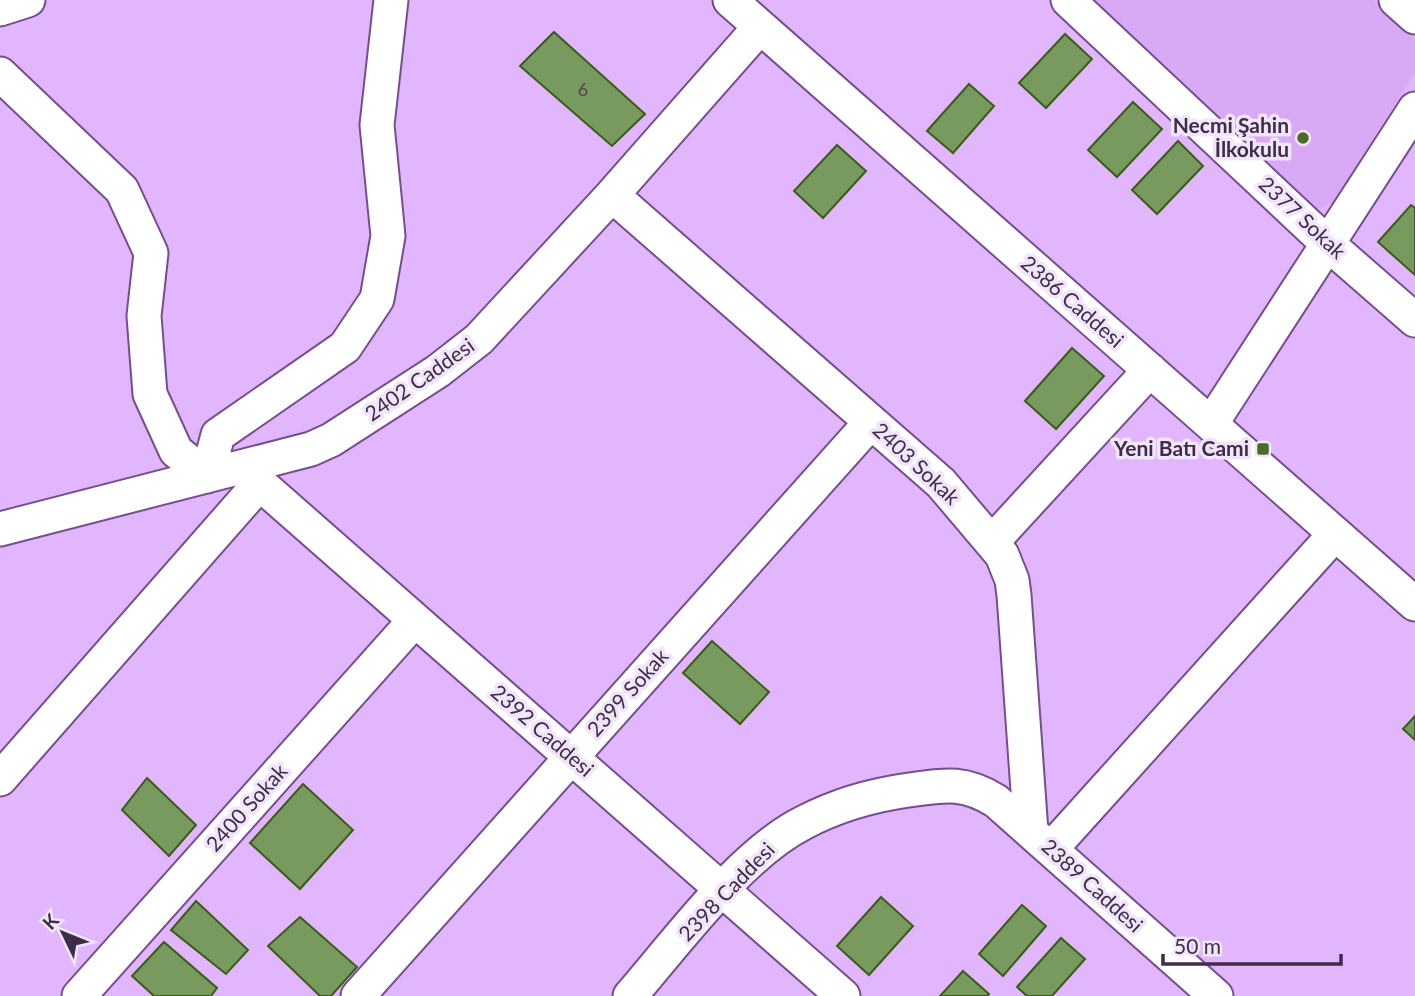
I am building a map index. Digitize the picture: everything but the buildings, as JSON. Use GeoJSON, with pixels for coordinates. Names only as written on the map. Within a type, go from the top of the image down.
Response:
{"type":"FeatureCollection","features":[{"type":"Feature","properties":{"kind":"street"},"geometry":{"type":"LineString","coordinates":[[0,9],[28,0]]}},
{"type":"Feature","properties":{"kind":"street"},"geometry":{"type":"LineString","coordinates":[[0,74],[122,190],[151,253],[144,316],[150,394],[176,451],[207,476],[218,435],[345,347],[377,299],[388,236],[377,125],[391,0]]}},
{"type":"Feature","properties":{"kind":"street","name":"2386 Caddesi"},"geometry":{"type":"LineString","coordinates":[[730,0],[1414,601]]}},
{"type":"Feature","properties":{"kind":"street","name":"2377 Sokak"},"geometry":{"type":"LineString","coordinates":[[1068,0],[1328,244],[1415,320]]}},
{"type":"Feature","properties":{"kind":"street"},"geometry":{"type":"LineString","coordinates":[[1396,0],[1415,17]]}},
{"type":"Feature","properties":{"kind":"street","name":"2402 Caddesi"},"geometry":{"type":"LineString","coordinates":[[0,529],[207,476],[251,475],[331,440],[458,357],[506,311],[760,27]]}},
{"type":"Feature","properties":{"kind":"street"},"geometry":{"type":"LineString","coordinates":[[1211,424],[1415,109]]}},
{"type":"Feature","properties":{"kind":"street","name":"2403 Sokak"},"geometry":{"type":"LineString","coordinates":[[612,195],[941,483],[992,542],[1007,566],[1014,594],[1041,841]]}},
{"type":"Feature","properties":{"kind":"street"},"geometry":{"type":"LineString","coordinates":[[992,542],[1150,370]]}},
{"type":"Feature","properties":{"kind":"street","name":"2399 Sokak"},"geometry":{"type":"LineString","coordinates":[[358,996],[871,422]]}},
{"type":"Feature","properties":{"kind":"street"},"geometry":{"type":"LineString","coordinates":[[0,779],[251,475]]}},
{"type":"Feature","properties":{"kind":"street","name":"2392 Caddesi"},"geometry":{"type":"LineString","coordinates":[[251,475],[843,996]]}},
{"type":"Feature","properties":{"kind":"street"},"geometry":{"type":"LineString","coordinates":[[1041,841],[1335,534]]}},
{"type":"Feature","properties":{"kind":"street","name":"2400 Sokak"},"geometry":{"type":"LineString","coordinates":[[79,996],[415,620]]}},
{"type":"Feature","properties":{"kind":"street","name":"2398 Caddesi"},"geometry":{"type":"LineString","coordinates":[[630,996],[722,890],[771,844],[802,823],[844,805],[889,793],[957,785],[978,790],[996,801],[1041,841]]}},
{"type":"Feature","properties":{"kind":"street","name":"2389 Caddesi"},"geometry":{"type":"LineString","coordinates":[[1041,841],[1216,996]]}},
{"type":"Feature","properties":{"kind":"shaded area","name":"Necmi Şahin İlkokulu"},"geometry":{"type":"Polygon","coordinates":[[[1084,0],[1374,0],[1415,39],[1415,73],[1332,203],[1318,209],[1305,206],[1084,0]]]}},
{"type":"Feature","properties":{"kind":"place","name":"Necmi Şahin İlkokulu"},"geometry":{"type":"Point","coordinates":[1303,138]}},
{"type":"Feature","properties":{"kind":"place","name":"Yeni Batı Cami"},"geometry":{"type":"Point","coordinates":[1263,449]}}]}
